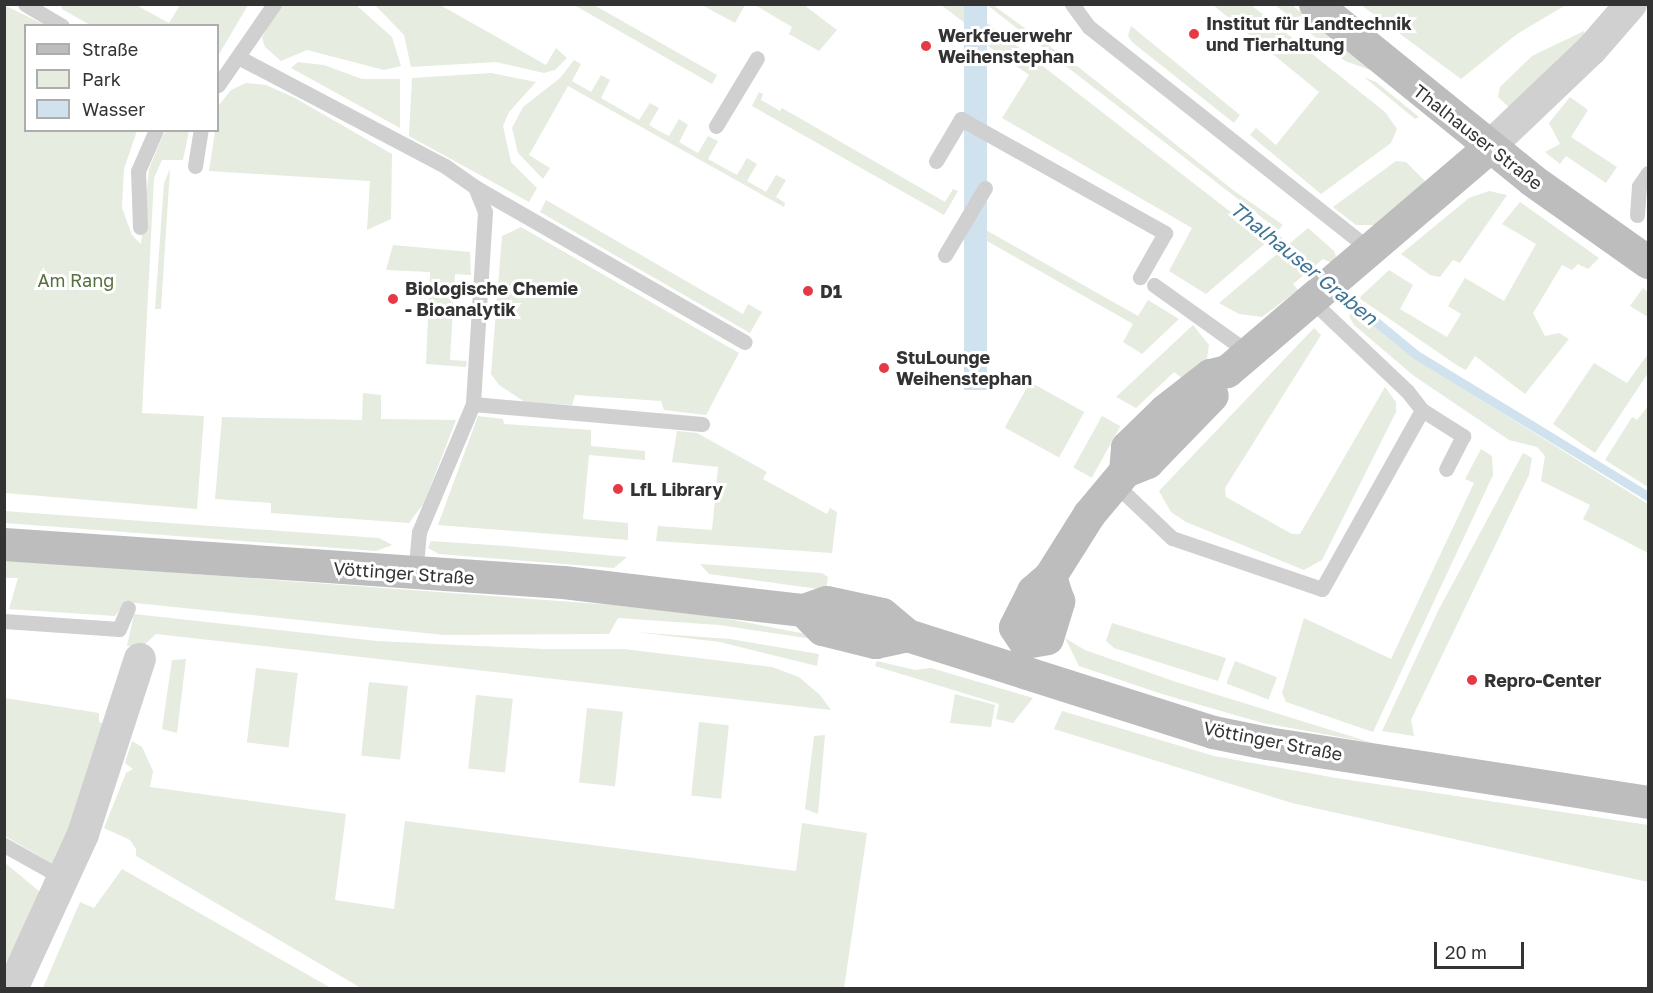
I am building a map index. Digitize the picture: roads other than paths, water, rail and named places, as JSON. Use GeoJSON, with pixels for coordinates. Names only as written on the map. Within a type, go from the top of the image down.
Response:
{"type":"FeatureCollection","features":[{"type":"Feature","properties":{"kind":"main road","name":"Thalhauser Straße"},"geometry":{"type":"LineString","coordinates":[[1315,4],[1489,147],[1648,262]]}},
{"type":"Feature","properties":{"kind":"main road"},"geometry":{"type":"LineString","coordinates":[[1020,656],[1047,638],[1058,601],[1050,576],[1089,514],[1119,477],[1127,447],[1145,429],[1210,375],[1238,362],[1489,147]]}},
{"type":"Feature","properties":{"kind":"main road","name":"Vöttinger Straße"},"geometry":{"type":"LineString","coordinates":[[4,544],[415,575],[563,582],[803,610],[826,602],[882,614],[907,635],[1020,656],[1213,732],[1267,743],[1648,802]]}},
{"type":"Feature","properties":{"kind":"street"},"geometry":{"type":"LineString","coordinates":[[1489,147],[1584,58],[1631,4]]}},
{"type":"Feature","properties":{"kind":"street"},"geometry":{"type":"LineString","coordinates":[[4,980],[16,980],[83,834],[140,658]]}},
{"type":"Feature","properties":{"kind":"lane"},"geometry":{"type":"LineString","coordinates":[[25,4],[59,24]]}},
{"type":"Feature","properties":{"kind":"lane"},"geometry":{"type":"LineString","coordinates":[[219,84],[240,58],[274,4]]}},
{"type":"Feature","properties":{"kind":"lane"},"geometry":{"type":"LineString","coordinates":[[1072,4],[1089,27],[1358,259]]}},
{"type":"Feature","properties":{"kind":"lane"},"geometry":{"type":"LineString","coordinates":[[240,58],[445,166],[475,187],[745,342]]}},
{"type":"Feature","properties":{"kind":"lane"},"geometry":{"type":"LineString","coordinates":[[716,126],[757,58]]}},
{"type":"Feature","properties":{"kind":"lane"},"geometry":{"type":"LineString","coordinates":[[936,161],[961,119],[1166,234],[1140,277]]}},
{"type":"Feature","properties":{"kind":"lane"},"geometry":{"type":"LineString","coordinates":[[140,227],[138,171],[155,132]]}},
{"type":"Feature","properties":{"kind":"lane"},"geometry":{"type":"LineString","coordinates":[[195,166],[201,132]]}},
{"type":"Feature","properties":{"kind":"lane"},"geometry":{"type":"LineString","coordinates":[[1637,215],[1639,186],[1648,173]]}},
{"type":"Feature","properties":{"kind":"lane"},"geometry":{"type":"LineString","coordinates":[[415,575],[419,532],[473,404],[485,212],[475,187]]}},
{"type":"Feature","properties":{"kind":"lane"},"geometry":{"type":"LineString","coordinates":[[945,255],[985,188]]}},
{"type":"Feature","properties":{"kind":"lane"},"geometry":{"type":"LineString","coordinates":[[1154,285],[1238,362]]}},
{"type":"Feature","properties":{"kind":"lane"},"geometry":{"type":"LineString","coordinates":[[1312,299],[1407,391],[1422,410],[1463,436],[1446,469]]}},
{"type":"Feature","properties":{"kind":"lane"},"geometry":{"type":"LineString","coordinates":[[473,404],[702,424]]}},
{"type":"Feature","properties":{"kind":"lane"},"geometry":{"type":"LineString","coordinates":[[1119,477],[1172,538],[1322,589],[1422,410]]}},
{"type":"Feature","properties":{"kind":"lane"},"geometry":{"type":"LineString","coordinates":[[4,621],[119,629],[128,608]]}},
{"type":"Feature","properties":{"kind":"lane"},"geometry":{"type":"LineString","coordinates":[[4,845],[63,878]]}},
{"type":"Feature","properties":{"kind":"water"},"geometry":{"type":"Polygon","coordinates":[[[964,5],[987,5],[987,390],[964,390],[964,5]]]}},
{"type":"Feature","properties":{"kind":"waterway","name":"Thalhauser Graben"},"geometry":{"type":"LineString","coordinates":[[1264,229],[1415,354],[1648,496]]}},
{"type":"Feature","properties":{"kind":"place","name":"Institut für Landtechnik und Tierhaltung"},"geometry":{"type":"Point","coordinates":[1194,34]}},
{"type":"Feature","properties":{"kind":"place","name":"Werkfeuerwehr Weihenstephan"},"geometry":{"type":"Point","coordinates":[926,46]}},
{"type":"Feature","properties":{"kind":"place","name":"D1"},"geometry":{"type":"Point","coordinates":[808,291]}},
{"type":"Feature","properties":{"kind":"place","name":"Biologische Chemie - Bioanalytik"},"geometry":{"type":"Point","coordinates":[393,299]}},
{"type":"Feature","properties":{"kind":"place","name":"StuLounge Weihenstephan"},"geometry":{"type":"Point","coordinates":[884,368]}},
{"type":"Feature","properties":{"kind":"place","name":"LfL Library"},"geometry":{"type":"Point","coordinates":[618,489]}},
{"type":"Feature","properties":{"kind":"place","name":"Repro-Center"},"geometry":{"type":"Point","coordinates":[1472,680]}},
{"type":"Feature","properties":{"kind":"park label","name":"Am Rang"},"geometry":{"type":"Point","coordinates":[76,280]}}]}
